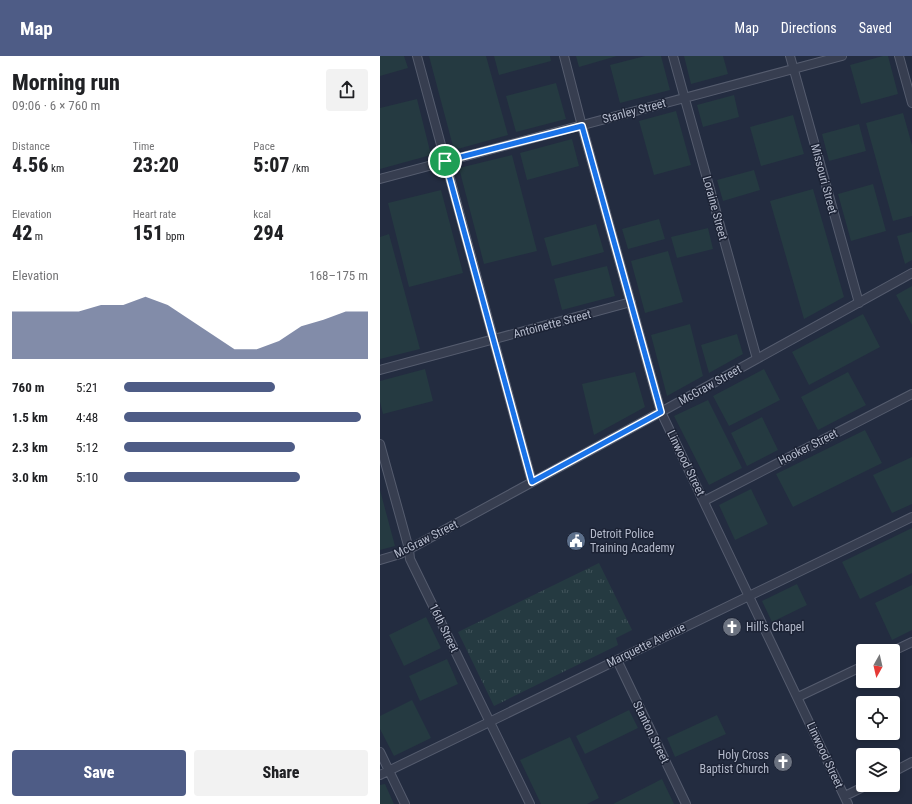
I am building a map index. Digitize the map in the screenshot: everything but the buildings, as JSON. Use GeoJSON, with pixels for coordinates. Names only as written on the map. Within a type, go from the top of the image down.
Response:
{"type":"FeatureCollection","features":[{"type":"Feature","properties":{"kind":"street"},"geometry":{"type":"LineString","coordinates":[[417,56],[532,482]]}},
{"type":"Feature","properties":{"kind":"street","name":"Linwood Street"},"geometry":{"type":"LineString","coordinates":[[564,56],[661,412],[848,804]]}},
{"type":"Feature","properties":{"kind":"street","name":"Loraine Street"},"geometry":{"type":"LineString","coordinates":[[673,56],[757,359]]}},
{"type":"Feature","properties":{"kind":"street","name":"Missouri Street"},"geometry":{"type":"LineString","coordinates":[[790,56],[858,303]]}},
{"type":"Feature","properties":{"kind":"street","name":"Stanley Street"},"geometry":{"type":"LineString","coordinates":[[380,179],[842,56]]}},
{"type":"Feature","properties":{"kind":"street"},"geometry":{"type":"LineString","coordinates":[[899,56],[912,103]]}},
{"type":"Feature","properties":{"kind":"street","name":"McGraw Street"},"geometry":{"type":"LineString","coordinates":[[380,560],[400,554],[912,273]]}},
{"type":"Feature","properties":{"kind":"street","name":"Antoinette Street"},"geometry":{"type":"LineString","coordinates":[[380,370],[631,302]]}},
{"type":"Feature","properties":{"kind":"street","name":"Hooker Street"},"geometry":{"type":"LineString","coordinates":[[704,501],[912,394]]}},
{"type":"Feature","properties":{"kind":"street","name":"16th Street"},"geometry":{"type":"LineString","coordinates":[[380,444],[409,549],[410,559],[530,804]]}},
{"type":"Feature","properties":{"kind":"street","name":"Marquette Avenue"},"geometry":{"type":"LineString","coordinates":[[380,775],[912,516]]}},
{"type":"Feature","properties":{"kind":"street"},"geometry":{"type":"LineString","coordinates":[[900,648],[912,642]]}},
{"type":"Feature","properties":{"kind":"street","name":"Stanton Street"},"geometry":{"type":"LineString","coordinates":[[617,660],[686,804]]}},
{"type":"Feature","properties":{"kind":"street"},"geometry":{"type":"LineString","coordinates":[[798,698],[856,669]]}},
{"type":"Feature","properties":{"kind":"street"},"geometry":{"type":"LineString","coordinates":[[380,752],[406,804]]}},
{"type":"Feature","properties":{"kind":"street"},"geometry":{"type":"LineString","coordinates":[[900,768],[912,762]]}},
{"type":"Feature","properties":{"kind":"street"},"geometry":{"type":"LineString","coordinates":[[845,796],[856,790]]}},
{"type":"Feature","properties":{"kind":"green space"},"geometry":{"type":"Polygon","coordinates":[[[380,56],[404,56],[408,68],[380,76],[380,56]]]}},
{"type":"Feature","properties":{"kind":"green space"},"geometry":{"type":"Polygon","coordinates":[[[429,56],[486,56],[508,135],[454,150],[429,56]]]}},
{"type":"Feature","properties":{"kind":"green space"},"geometry":{"type":"Polygon","coordinates":[[[494,56],[550,56],[551,61],[499,75],[494,56]]]}},
{"type":"Feature","properties":{"kind":"green space"},"geometry":{"type":"Polygon","coordinates":[[[576,56],[617,56],[579,67],[576,56]]]}},
{"type":"Feature","properties":{"kind":"green space"},"geometry":{"type":"Polygon","coordinates":[[[645,56],[661,56],[670,90],[620,103],[610,65],[645,56]]]}},
{"type":"Feature","properties":{"kind":"green space"},"geometry":{"type":"Polygon","coordinates":[[[684,56],[723,56],[728,74],[691,84],[684,56]]]}},
{"type":"Feature","properties":{"kind":"green space"},"geometry":{"type":"Polygon","coordinates":[[[888,56],[898,94],[861,104],[850,65],[888,56]]]}},
{"type":"Feature","properties":{"kind":"green space"},"geometry":{"type":"Polygon","coordinates":[[[556,83],[566,119],[516,132],[506,96],[556,83]]]}},
{"type":"Feature","properties":{"kind":"green space"},"geometry":{"type":"Polygon","coordinates":[[[734,95],[739,117],[703,127],[697,105],[734,95]]]}},
{"type":"Feature","properties":{"kind":"green space"},"geometry":{"type":"Polygon","coordinates":[[[417,99],[431,155],[380,169],[380,108],[417,99]]]}},
{"type":"Feature","properties":{"kind":"green space"},"geometry":{"type":"Polygon","coordinates":[[[676,111],[691,165],[654,175],[639,121],[676,111]]]}},
{"type":"Feature","properties":{"kind":"green space"},"geometry":{"type":"Polygon","coordinates":[[[903,113],[912,145],[912,216],[893,221],[866,123],[903,113]]]}},
{"type":"Feature","properties":{"kind":"green space"},"geometry":{"type":"Polygon","coordinates":[[[793,115],[804,154],[761,166],[750,127],[793,115]]]}},
{"type":"Feature","properties":{"kind":"green space"},"geometry":{"type":"Polygon","coordinates":[[[859,124],[866,151],[829,161],[822,134],[859,124]]]}},
{"type":"Feature","properties":{"kind":"green space"},"geometry":{"type":"Polygon","coordinates":[[[572,139],[579,166],[527,180],[520,153],[572,139]]]}},
{"type":"Feature","properties":{"kind":"green space"},"geometry":{"type":"Polygon","coordinates":[[[512,155],[537,251],[484,264],[459,168],[512,155]]]}},
{"type":"Feature","properties":{"kind":"green space"},"geometry":{"type":"Polygon","coordinates":[[[754,170],[760,190],[723,201],[717,180],[754,170]]]}},
{"type":"Feature","properties":{"kind":"green space"},"geometry":{"type":"Polygon","coordinates":[[[873,184],[886,231],[851,241],[838,194],[873,184]]]}},
{"type":"Feature","properties":{"kind":"green space"},"geometry":{"type":"Polygon","coordinates":[[[813,189],[844,297],[804,319],[770,201],[813,189]]]}},
{"type":"Feature","properties":{"kind":"green space"},"geometry":{"type":"Polygon","coordinates":[[[441,190],[463,273],[409,287],[388,203],[441,190]]]}},
{"type":"Feature","properties":{"kind":"green space"},"geometry":{"type":"Polygon","coordinates":[[[659,219],[665,239],[628,249],[622,229],[659,219]]]}},
{"type":"Feature","properties":{"kind":"green space"},"geometry":{"type":"Polygon","coordinates":[[[596,224],[604,252],[552,266],[544,238],[596,224]]]}},
{"type":"Feature","properties":{"kind":"green space"},"geometry":{"type":"Polygon","coordinates":[[[708,228],[713,249],[677,258],[671,237],[708,228]]]}},
{"type":"Feature","properties":{"kind":"green space"},"geometry":{"type":"Polygon","coordinates":[[[912,232],[912,260],[905,264],[897,236],[912,232]]]}},
{"type":"Feature","properties":{"kind":"green space"},"geometry":{"type":"Polygon","coordinates":[[[389,234],[420,349],[380,359],[380,237],[389,234]]]}},
{"type":"Feature","properties":{"kind":"green space"},"geometry":{"type":"Polygon","coordinates":[[[668,251],[683,302],[645,313],[631,261],[668,251]]]}},
{"type":"Feature","properties":{"kind":"green space"},"geometry":{"type":"Polygon","coordinates":[[[607,266],[615,296],[562,310],[554,279],[607,266]]]}},
{"type":"Feature","properties":{"kind":"green space"},"geometry":{"type":"Polygon","coordinates":[[[912,286],[912,325],[896,295],[912,286]]]}},
{"type":"Feature","properties":{"kind":"green space"},"geometry":{"type":"Polygon","coordinates":[[[863,314],[880,347],[809,385],[792,352],[863,314]]]}},
{"type":"Feature","properties":{"kind":"green space"},"geometry":{"type":"Polygon","coordinates":[[[690,324],[703,376],[667,396],[651,335],[690,324]]]}},
{"type":"Feature","properties":{"kind":"green space"},"geometry":{"type":"Polygon","coordinates":[[[737,334],[743,354],[709,373],[701,345],[737,334]]]}},
{"type":"Feature","properties":{"kind":"green space"},"geometry":{"type":"Polygon","coordinates":[[[425,369],[433,401],[383,414],[380,402],[380,381],[425,369]]]}},
{"type":"Feature","properties":{"kind":"green space"},"geometry":{"type":"Polygon","coordinates":[[[764,369],[780,400],[729,426],[713,396],[764,369]]]}},
{"type":"Feature","properties":{"kind":"green space"},"geometry":{"type":"Polygon","coordinates":[[[635,372],[645,407],[594,435],[582,384],[635,372]]]}},
{"type":"Feature","properties":{"kind":"green space"},"geometry":{"type":"Polygon","coordinates":[[[848,372],[866,405],[818,430],[801,397],[848,372]]]}},
{"type":"Feature","properties":{"kind":"green space"},"geometry":{"type":"Polygon","coordinates":[[[708,400],[742,468],[709,485],[674,416],[708,400]]]}},
{"type":"Feature","properties":{"kind":"green space"},"geometry":{"type":"Polygon","coordinates":[[[762,417],[778,450],[747,466],[731,433],[762,417]]]}},
{"type":"Feature","properties":{"kind":"green space"},"geometry":{"type":"Polygon","coordinates":[[[865,430],[882,463],[793,507],[776,474],[865,430]]]}},
{"type":"Feature","properties":{"kind":"green space"},"geometry":{"type":"Polygon","coordinates":[[[912,457],[912,504],[892,513],[873,475],[912,457]]]}},
{"type":"Feature","properties":{"kind":"green space"},"geometry":{"type":"Polygon","coordinates":[[[751,489],[768,524],[735,540],[719,505],[751,489]]]}},
{"type":"Feature","properties":{"kind":"green space"},"geometry":{"type":"Polygon","coordinates":[[[380,490],[395,546],[380,550],[380,490]]]}},
{"type":"Feature","properties":{"kind":"green space"},"geometry":{"type":"Polygon","coordinates":[[[912,528],[912,573],[860,599],[842,562],[912,528]]]}},
{"type":"Feature","properties":{"kind":"green space"},"geometry":{"type":"Polygon","coordinates":[[[599,563],[632,630],[616,638],[618,645],[494,706],[458,632],[599,563]]]}},
{"type":"Feature","properties":{"kind":"green space"},"geometry":{"type":"Polygon","coordinates":[[[797,584],[807,605],[772,622],[762,601],[797,584]]]}},
{"type":"Feature","properties":{"kind":"green space"},"geometry":{"type":"Polygon","coordinates":[[[912,585],[912,630],[892,640],[875,603],[912,585]]]}},
{"type":"Feature","properties":{"kind":"green space"},"geometry":{"type":"Polygon","coordinates":[[[426,617],[441,648],[404,666],[389,635],[426,617]]]}},
{"type":"Feature","properties":{"kind":"green space"},"geometry":{"type":"Polygon","coordinates":[[[447,659],[458,684],[420,701],[409,676],[447,659]]]}},
{"type":"Feature","properties":{"kind":"green space"},"geometry":{"type":"Polygon","coordinates":[[[412,700],[431,738],[394,756],[380,729],[380,716],[412,700]]]}},
{"type":"Feature","properties":{"kind":"green space"},"geometry":{"type":"Polygon","coordinates":[[[629,710],[638,728],[585,754],[576,736],[629,710]]]}},
{"type":"Feature","properties":{"kind":"green space"},"geometry":{"type":"Polygon","coordinates":[[[717,715],[726,734],[675,757],[667,738],[717,715]]]}},
{"type":"Feature","properties":{"kind":"green space"},"geometry":{"type":"Polygon","coordinates":[[[570,737],[599,798],[587,804],[541,804],[520,760],[570,737]]]}},
{"type":"Feature","properties":{"kind":"green space"},"geometry":{"type":"Polygon","coordinates":[[[662,779],[674,804],[613,804],[662,779]]]}},
{"type":"Feature","properties":{"kind":"green space"},"geometry":{"type":"Polygon","coordinates":[[[385,784],[394,804],[380,804],[380,785],[385,784]]]}},
{"type":"Feature","properties":{"kind":"place","name":"Detroit Police Training Academy"},"geometry":{"type":"Point","coordinates":[576,541]}},
{"type":"Feature","properties":{"kind":"place","name":"Hill's Chapel"},"geometry":{"type":"Point","coordinates":[732,627]}},
{"type":"Feature","properties":{"kind":"place","name":"Holy Cross Baptist Church"},"geometry":{"type":"Point","coordinates":[783,762]}},
{"type":"Feature","properties":{"kind":"route"},"geometry":{"type":"LineString","coordinates":[[582,126],[661,412],[532,482],[492,332],[445,161],[582,126]]}}]}
